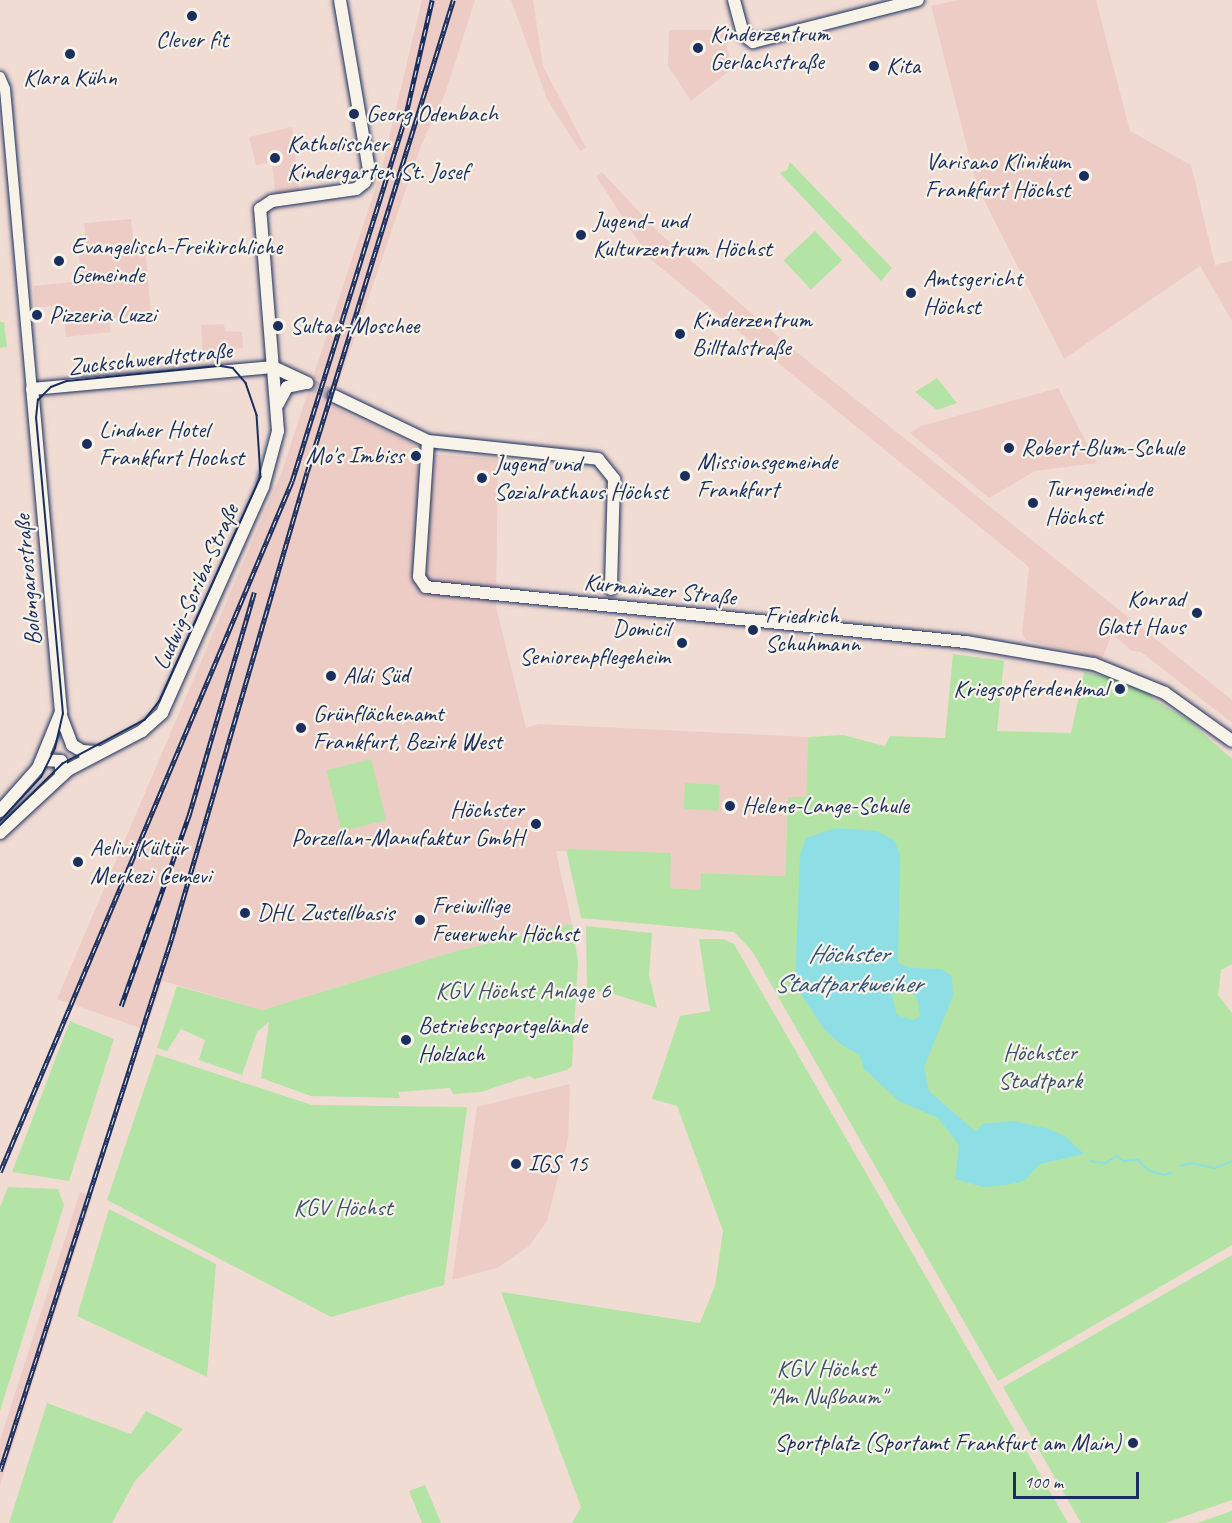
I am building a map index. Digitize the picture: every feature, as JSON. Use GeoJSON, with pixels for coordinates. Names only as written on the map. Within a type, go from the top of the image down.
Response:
{"type":"FeatureCollection","features":[{"type":"Feature","properties":{"kind":"main road","name":"Ludwig-Scriba-Straße"},"geometry":{"type":"LineString","coordinates":[[97,752],[150,726],[167,704],[266,479],[277,441],[277,411],[260,238],[263,205],[352,191],[362,185],[369,175],[340,0]]}},
{"type":"Feature","properties":{"kind":"main road"},"geometry":{"type":"LineString","coordinates":[[734,0],[743,34],[753,42],[918,0]]}},
{"type":"Feature","properties":{"kind":"main road"},"geometry":{"type":"LineString","coordinates":[[273,367],[307,383],[287,387],[277,411]]}},
{"type":"Feature","properties":{"kind":"main road","name":"Zuckschwerdtstraße"},"geometry":{"type":"LineString","coordinates":[[32,389],[273,367]]}},
{"type":"Feature","properties":{"kind":"main road","name":"Bolongarostraße"},"geometry":{"type":"LineString","coordinates":[[0,811],[43,760],[60,712],[32,389]]}},
{"type":"Feature","properties":{"kind":"main road"},"geometry":{"type":"LineString","coordinates":[[334,396],[428,441],[598,459],[614,479],[611,589],[632,608]]}},
{"type":"Feature","properties":{"kind":"main road","name":"Kurmainzer Straße"},"geometry":{"type":"LineString","coordinates":[[428,441],[419,577],[423,585],[966,642],[1094,664],[1165,693],[1232,741]]}},
{"type":"Feature","properties":{"kind":"main road"},"geometry":{"type":"LineString","coordinates":[[590,604],[611,589]]}},
{"type":"Feature","properties":{"kind":"main road"},"geometry":{"type":"LineString","coordinates":[[60,712],[72,745],[85,752],[97,752]]}},
{"type":"Feature","properties":{"kind":"main road"},"geometry":{"type":"LineString","coordinates":[[0,833],[61,775],[97,752]]}},
{"type":"Feature","properties":{"kind":"main road"},"geometry":{"type":"LineString","coordinates":[[43,760],[61,761],[61,775]]}},
{"type":"Feature","properties":{"kind":"street","name":"Bolongarostraße"},"geometry":{"type":"LineString","coordinates":[[0,76],[5,89],[32,389]]}},
{"type":"Feature","properties":{"kind":"shaded area"},"geometry":{"type":"Polygon","coordinates":[[[422,0],[475,0],[445,94],[422,143],[331,406],[417,445],[416,453],[498,459],[496,606],[526,728],[539,724],[808,737],[806,797],[788,798],[785,876],[701,873],[700,890],[670,888],[670,853],[556,851],[572,924],[456,951],[262,1010],[163,981],[146,1030],[57,999],[281,474],[381,171],[422,0]]]}},
{"type":"Feature","properties":{"kind":"shaded area"},"geometry":{"type":"Polygon","coordinates":[[[511,0],[533,0],[543,66],[586,148],[580,151],[547,99],[511,0]]]}},
{"type":"Feature","properties":{"kind":"shaded area","name":"Varisano Klinikum Frankfurt Höchst"},"geometry":{"type":"Polygon","coordinates":[[[959,0],[1096,0],[1130,131],[1191,165],[1215,265],[1232,261],[1232,321],[1200,266],[1064,359],[977,186],[931,6],[959,0]]]}},
{"type":"Feature","properties":{"kind":"shaded area","name":"Kinderzentrum Gerlachstraße"},"geometry":{"type":"Polygon","coordinates":[[[669,30],[723,30],[732,69],[691,101],[668,66],[669,30]]]}},
{"type":"Feature","properties":{"kind":"shaded area","name":"Katholischer Kindergarten St. Josef"},"geometry":{"type":"Polygon","coordinates":[[[292,127],[299,191],[275,194],[272,162],[256,165],[249,137],[292,127]]]}},
{"type":"Feature","properties":{"kind":"shaded area"},"geometry":{"type":"Polygon","coordinates":[[[602,172],[658,232],[789,346],[1232,700],[1232,723],[1141,652],[1132,651],[1112,634],[1102,659],[1026,640],[1022,633],[1029,567],[650,259],[596,176],[602,172]]]}},
{"type":"Feature","properties":{"kind":"shaded area"},"geometry":{"type":"Polygon","coordinates":[[[131,219],[134,245],[145,245],[151,313],[109,319],[111,332],[66,337],[63,305],[35,308],[33,286],[81,281],[79,253],[87,254],[84,223],[131,219]]]}},
{"type":"Feature","properties":{"kind":"shaded area"},"geometry":{"type":"Polygon","coordinates":[[[224,324],[225,331],[242,332],[243,348],[227,350],[225,360],[203,361],[201,325],[224,324]]]}},
{"type":"Feature","properties":{"kind":"shaded area","name":"Robert-Blum-Schule"},"geometry":{"type":"Polygon","coordinates":[[[1058,388],[1097,463],[1035,471],[989,498],[910,433],[921,426],[1058,388]]]}},
{"type":"Feature","properties":{"kind":"shaded area","name":"IGS 15"},"geometry":{"type":"Polygon","coordinates":[[[570,1084],[568,1139],[547,1221],[529,1246],[497,1268],[452,1280],[477,1107],[570,1084]]]}},
{"type":"Feature","properties":{"kind":"shaded area"},"geometry":{"type":"Polygon","coordinates":[[[80,1192],[93,1196],[0,1486],[0,1440],[80,1192]]]}},
{"type":"Feature","properties":{"kind":"green space"},"geometry":{"type":"Polygon","coordinates":[[[790,162],[892,268],[881,281],[780,173],[787,170],[790,162]]]}},
{"type":"Feature","properties":{"kind":"green space"},"geometry":{"type":"Polygon","coordinates":[[[815,231],[842,260],[811,290],[784,260],[815,231]]]}},
{"type":"Feature","properties":{"kind":"green space"},"geometry":{"type":"Polygon","coordinates":[[[0,322],[4,322],[7,347],[0,348],[0,322]]]}},
{"type":"Feature","properties":{"kind":"green space"},"geometry":{"type":"Polygon","coordinates":[[[937,378],[957,403],[937,410],[915,392],[937,378]]]}},
{"type":"Feature","properties":{"kind":"green space","name":"Höchster Stadtpark"},"geometry":{"type":"Polygon","coordinates":[[[953,654],[1004,661],[997,731],[1071,733],[1084,672],[1119,679],[1151,692],[1153,699],[1187,719],[1232,759],[1232,964],[1221,970],[1218,995],[1232,1013],[1232,1245],[998,1381],[752,951],[734,932],[581,918],[566,849],[671,853],[670,888],[700,890],[701,873],[785,876],[788,797],[806,797],[808,737],[843,735],[885,746],[890,736],[945,738],[953,654]]]}},
{"type":"Feature","properties":{"kind":"green space"},"geometry":{"type":"Polygon","coordinates":[[[371,759],[386,820],[342,831],[326,770],[371,759]]]}},
{"type":"Feature","properties":{"kind":"green space"},"geometry":{"type":"Polygon","coordinates":[[[685,783],[720,785],[719,811],[684,809],[685,783]]]}},
{"type":"Feature","properties":{"kind":"green space","name":"KGV Höchst Anlage 6"},"geometry":{"type":"Polygon","coordinates":[[[572,924],[578,961],[572,1066],[567,1070],[535,1079],[529,1076],[481,1092],[453,1094],[450,1088],[398,1092],[400,1098],[311,1096],[261,1078],[269,1022],[257,1032],[242,1075],[199,1060],[205,1040],[181,1029],[167,1051],[157,1048],[177,986],[262,1010],[456,951],[572,924]]]}},
{"type":"Feature","properties":{"kind":"green space"},"geometry":{"type":"Polygon","coordinates":[[[586,926],[652,933],[649,975],[657,1008],[608,992],[587,991],[586,926]]]}},
{"type":"Feature","properties":{"kind":"green space","name":"KGV Höchst \"Am Nußbaum\""},"geometry":{"type":"Polygon","coordinates":[[[699,939],[723,939],[734,944],[1068,1523],[572,1523],[581,1507],[501,1292],[700,1323],[715,1286],[723,1231],[677,1106],[652,1099],[680,1016],[710,1011],[699,939]]]}},
{"type":"Feature","properties":{"kind":"green space"},"geometry":{"type":"Polygon","coordinates":[[[70,1021],[114,1039],[69,1181],[12,1172],[70,1021]]]}},
{"type":"Feature","properties":{"kind":"green space","name":"KGV Höchst"},"geometry":{"type":"Polygon","coordinates":[[[156,1054],[312,1105],[467,1107],[444,1285],[331,1317],[107,1200],[156,1054]]]}},
{"type":"Feature","properties":{"kind":"green space"},"geometry":{"type":"Polygon","coordinates":[[[8,1187],[58,1189],[64,1205],[0,1411],[0,1207],[8,1187]]]}},
{"type":"Feature","properties":{"kind":"green space"},"geometry":{"type":"Polygon","coordinates":[[[109,1209],[216,1264],[207,1377],[77,1316],[109,1209]]]}},
{"type":"Feature","properties":{"kind":"green space","name":"Sportplatz (Sportamt Frankfurt am Main)"},"geometry":{"type":"Polygon","coordinates":[[[1232,1255],[1232,1500],[1165,1523],[1081,1523],[1003,1387],[1232,1255]]]}},
{"type":"Feature","properties":{"kind":"green space"},"geometry":{"type":"Polygon","coordinates":[[[47,1403],[131,1434],[146,1411],[183,1429],[135,1481],[112,1523],[9,1523],[47,1403]]]}},
{"type":"Feature","properties":{"kind":"green space"},"geometry":{"type":"Polygon","coordinates":[[[425,1485],[441,1523],[422,1523],[409,1491],[425,1485]]]}},
{"type":"Feature","properties":{"kind":"green space"},"geometry":{"type":"Polygon","coordinates":[[[1232,1511],[1232,1523],[1197,1523],[1232,1511]]]}},
{"type":"Feature","properties":{"kind":"water","name":"Höchster Stadtparkweiher"},"geometry":{"type":"Polygon","coordinates":[[[835,828],[877,831],[895,841],[900,855],[898,963],[911,968],[942,969],[952,976],[953,996],[924,1067],[929,1091],[976,1132],[982,1124],[1014,1121],[1049,1129],[1066,1137],[1084,1154],[1040,1164],[1024,1181],[1007,1185],[983,1187],[955,1179],[959,1145],[938,1118],[899,1101],[864,1069],[860,1055],[840,1044],[823,1028],[795,985],[800,855],[806,838],[835,828]],[[899,984],[892,996],[897,1015],[913,1020],[920,1016],[918,1002],[909,987],[899,984]]]}},
{"type":"Feature","properties":{"kind":"waterway"},"geometry":{"type":"LineString","coordinates":[[1090,1161],[1105,1163],[1117,1156],[1124,1161],[1138,1160],[1148,1170],[1163,1175],[1172,1173]]}},
{"type":"Feature","properties":{"kind":"waterway"},"geometry":{"type":"LineString","coordinates":[[1181,1166],[1191,1163],[1215,1168],[1232,1161]]}},
{"type":"Feature","properties":{"kind":"tunnel"},"geometry":{"type":"LineString","coordinates":[[307,383],[334,396]]}},
{"type":"Feature","properties":{"kind":"tram line"},"geometry":{"type":"LineString","coordinates":[[0,821],[41,777],[55,748],[63,714],[36,418],[38,400],[51,387],[67,381],[221,366],[233,368],[246,383],[257,415],[261,477],[160,701],[145,720],[63,764],[0,826]]}},
{"type":"Feature","properties":{"kind":"railway"},"geometry":{"type":"LineString","coordinates":[[0,1172],[292,481],[405,118],[432,0]]}},
{"type":"Feature","properties":{"kind":"railway"},"geometry":{"type":"LineString","coordinates":[[0,1471],[171,940],[307,472],[453,0]]}},
{"type":"Feature","properties":{"kind":"railway"},"geometry":{"type":"LineString","coordinates":[[121,1006],[189,815],[254,592]]}},
{"type":"Feature","properties":{"kind":"place","name":"Clever fit"},"geometry":{"type":"Point","coordinates":[192,16]}},
{"type":"Feature","properties":{"kind":"place","name":"Kinderzentrum Gerlachstraße"},"geometry":{"type":"Point","coordinates":[698,48]}},
{"type":"Feature","properties":{"kind":"place","name":"Klara Kühn"},"geometry":{"type":"Point","coordinates":[70,54]}},
{"type":"Feature","properties":{"kind":"place","name":"Kita"},"geometry":{"type":"Point","coordinates":[874,66]}},
{"type":"Feature","properties":{"kind":"place","name":"Georg Odenbach"},"geometry":{"type":"Point","coordinates":[354,114]}},
{"type":"Feature","properties":{"kind":"place","name":"Katholischer Kindergarten St. Josef"},"geometry":{"type":"Point","coordinates":[275,158]}},
{"type":"Feature","properties":{"kind":"place","name":"Varisano Klinikum Frankfurt Höchst"},"geometry":{"type":"Point","coordinates":[1084,176]}},
{"type":"Feature","properties":{"kind":"place","name":"Jugend- und Kulturzentrum Höchst"},"geometry":{"type":"Point","coordinates":[581,235]}},
{"type":"Feature","properties":{"kind":"place","name":"Evangelisch-Freikirchliche Gemeinde"},"geometry":{"type":"Point","coordinates":[59,261]}},
{"type":"Feature","properties":{"kind":"place","name":"Amtsgericht Höchst"},"geometry":{"type":"Point","coordinates":[911,293]}},
{"type":"Feature","properties":{"kind":"place","name":"Pizzeria Luzzi"},"geometry":{"type":"Point","coordinates":[37,315]}},
{"type":"Feature","properties":{"kind":"place","name":"Sultan-Moschee"},"geometry":{"type":"Point","coordinates":[278,326]}},
{"type":"Feature","properties":{"kind":"place","name":"Kinderzentrum Billtalstraße"},"geometry":{"type":"Point","coordinates":[680,334]}},
{"type":"Feature","properties":{"kind":"place","name":"Lindner Hotel Frankfurt Hochst"},"geometry":{"type":"Point","coordinates":[87,444]}},
{"type":"Feature","properties":{"kind":"place","name":"Robert-Blum-Schule"},"geometry":{"type":"Point","coordinates":[1009,448]}},
{"type":"Feature","properties":{"kind":"place","name":"Mo's Imbiss"},"geometry":{"type":"Point","coordinates":[416,456]}},
{"type":"Feature","properties":{"kind":"place","name":"Missionsgemeinde Frankfurt"},"geometry":{"type":"Point","coordinates":[685,476]}},
{"type":"Feature","properties":{"kind":"place","name":"Jugend und Sozialrathaus Höchst"},"geometry":{"type":"Point","coordinates":[482,478]}},
{"type":"Feature","properties":{"kind":"place","name":"Turngemeinde Höchst"},"geometry":{"type":"Point","coordinates":[1033,503]}},
{"type":"Feature","properties":{"kind":"place","name":"Konrad Glatt Haus"},"geometry":{"type":"Point","coordinates":[1197,613]}},
{"type":"Feature","properties":{"kind":"place","name":"Friedrich Schuhmann"},"geometry":{"type":"Point","coordinates":[753,630]}},
{"type":"Feature","properties":{"kind":"place","name":"Domicil Seniorenpflegeheim"},"geometry":{"type":"Point","coordinates":[682,643]}},
{"type":"Feature","properties":{"kind":"place","name":"Aldi Süd"},"geometry":{"type":"Point","coordinates":[331,676]}},
{"type":"Feature","properties":{"kind":"place","name":"Kriegsopferdenkmal"},"geometry":{"type":"Point","coordinates":[1120,689]}},
{"type":"Feature","properties":{"kind":"place","name":"Grünflächenamt Frankfurt, Bezirk West"},"geometry":{"type":"Point","coordinates":[301,728]}},
{"type":"Feature","properties":{"kind":"place","name":"Helene-Lange-Schule"},"geometry":{"type":"Point","coordinates":[730,806]}},
{"type":"Feature","properties":{"kind":"place","name":"Höchster Porzellan-Manufaktur GmbH"},"geometry":{"type":"Point","coordinates":[536,824]}},
{"type":"Feature","properties":{"kind":"place","name":"Aelivi Kültür Merkezi Cemevi"},"geometry":{"type":"Point","coordinates":[78,862]}},
{"type":"Feature","properties":{"kind":"place","name":"DHL Zustellbasis"},"geometry":{"type":"Point","coordinates":[245,913]}},
{"type":"Feature","properties":{"kind":"place","name":"Freiwillige Feuerwehr Höchst"},"geometry":{"type":"Point","coordinates":[420,920]}},
{"type":"Feature","properties":{"kind":"place","name":"Betriebssportgelände Holzlach"},"geometry":{"type":"Point","coordinates":[406,1040]}},
{"type":"Feature","properties":{"kind":"place","name":"IGS 15"},"geometry":{"type":"Point","coordinates":[516,1164]}},
{"type":"Feature","properties":{"kind":"place","name":"Sportplatz (Sportamt Frankfurt am Main)"},"geometry":{"type":"Point","coordinates":[1133,1443]}}]}
